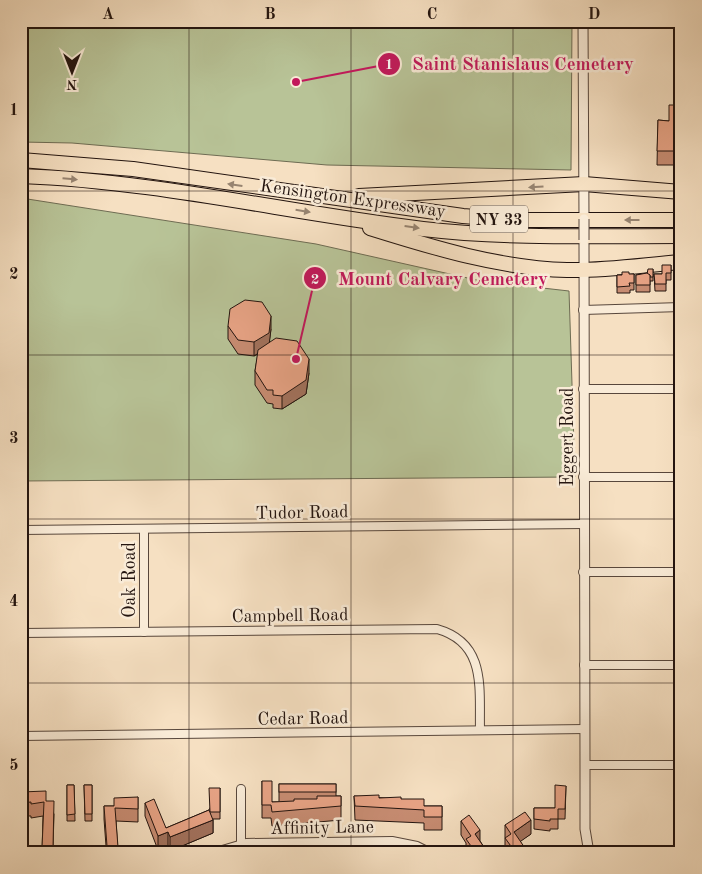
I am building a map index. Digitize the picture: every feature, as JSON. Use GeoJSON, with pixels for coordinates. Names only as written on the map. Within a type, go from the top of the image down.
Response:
{"type":"FeatureCollection","features":[{"type":"Feature","properties":{"kind":"highway","name":"Kensington Expressway"},"geometry":{"type":"LineString","coordinates":[[21,160],[133,169],[417,211],[505,219],[681,220]]}},
{"type":"Feature","properties":{"kind":"highway","name":"Kensington Expressway"},"geometry":{"type":"LineString","coordinates":[[21,176],[139,186],[424,229],[532,236],[681,236]]}},
{"type":"Feature","properties":{"kind":"highway"},"geometry":{"type":"LineString","coordinates":[[318,197],[584,188],[681,192]]}},
{"type":"Feature","properties":{"kind":"highway"},"geometry":{"type":"LineString","coordinates":[[329,215],[429,246],[502,264],[541,269],[584,269],[681,262]]}},
{"type":"Feature","properties":{"kind":"street","name":"Eggert Road"},"geometry":{"type":"LineString","coordinates":[[584,21],[583,524],[585,829],[588,852]]}},
{"type":"Feature","properties":{"kind":"street"},"geometry":{"type":"LineString","coordinates":[[583,310],[681,307]]}},
{"type":"Feature","properties":{"kind":"street"},"geometry":{"type":"LineString","coordinates":[[583,389],[681,389]]}},
{"type":"Feature","properties":{"kind":"street"},"geometry":{"type":"LineString","coordinates":[[583,477],[681,476]]}},
{"type":"Feature","properties":{"kind":"street","name":"Tudor Road"},"geometry":{"type":"LineString","coordinates":[[21,530],[583,524]]}},
{"type":"Feature","properties":{"kind":"street","name":"Oak Road"},"geometry":{"type":"LineString","coordinates":[[144,529],[144,632]]}},
{"type":"Feature","properties":{"kind":"street"},"geometry":{"type":"LineString","coordinates":[[584,572],[681,572]]}},
{"type":"Feature","properties":{"kind":"street","name":"Campbell Road"},"geometry":{"type":"LineString","coordinates":[[21,633],[428,628],[446,631],[468,648],[477,665],[480,730]]}},
{"type":"Feature","properties":{"kind":"street"},"geometry":{"type":"LineString","coordinates":[[584,665],[681,665]]}},
{"type":"Feature","properties":{"kind":"street","name":"Cedar Road"},"geometry":{"type":"LineString","coordinates":[[21,736],[585,729]]}},
{"type":"Feature","properties":{"kind":"street"},"geometry":{"type":"LineString","coordinates":[[585,765],[681,765]]}},
{"type":"Feature","properties":{"kind":"street"},"geometry":{"type":"LineString","coordinates":[[241,789],[241,843]]}},
{"type":"Feature","properties":{"kind":"street","name":"Affinity Lane"},"geometry":{"type":"LineString","coordinates":[[212,853],[241,843],[392,841],[417,846],[432,853]]}},
{"type":"Feature","properties":{"kind":"green space"},"geometry":{"type":"Polygon","coordinates":[[[21,21],[572,21],[571,170],[327,165],[72,143],[21,142],[21,21]]]}},
{"type":"Feature","properties":{"kind":"green space"},"geometry":{"type":"Polygon","coordinates":[[[21,198],[316,244],[481,281],[569,291],[575,477],[21,481],[21,198]]]}},
{"type":"Feature","properties":{"kind":"building"},"geometry":{"type":"Polygon","coordinates":[[[669,105],[681,105],[681,151],[657,151],[658,120],[669,121],[669,105]]]}},
{"type":"Feature","properties":{"kind":"building"},"geometry":{"type":"Polygon","coordinates":[[[662,265],[671,265],[671,273],[666,273],[666,284],[655,284],[654,274],[662,274],[662,265]]]}},
{"type":"Feature","properties":{"kind":"building"},"geometry":{"type":"Polygon","coordinates":[[[648,269],[653,269],[653,277],[647,274],[648,269]]]}},
{"type":"Feature","properties":{"kind":"building"},"geometry":{"type":"Polygon","coordinates":[[[622,272],[634,274],[634,283],[629,283],[630,286],[617,287],[617,275],[622,275],[622,272]]]}},
{"type":"Feature","properties":{"kind":"building"},"geometry":{"type":"Polygon","coordinates":[[[647,273],[650,275],[650,285],[636,285],[636,275],[647,273]]]}},
{"type":"Feature","properties":{"kind":"building"},"geometry":{"type":"Polygon","coordinates":[[[245,300],[262,302],[271,316],[269,333],[254,342],[238,340],[228,326],[230,309],[245,300]]]}},
{"type":"Feature","properties":{"kind":"building"},"geometry":{"type":"Polygon","coordinates":[[[276,338],[297,341],[309,359],[306,380],[282,396],[273,395],[273,390],[267,390],[255,371],[258,350],[276,338]]]}},
{"type":"Feature","properties":{"kind":"building"},"geometry":{"type":"Polygon","coordinates":[[[262,781],[272,781],[272,802],[294,801],[294,799],[317,799],[317,796],[341,796],[341,806],[272,812],[271,805],[262,805],[262,781]]]}},
{"type":"Feature","properties":{"kind":"building"},"geometry":{"type":"Polygon","coordinates":[[[279,784],[336,784],[336,792],[279,792],[279,784]]]}},
{"type":"Feature","properties":{"kind":"building"},"geometry":{"type":"Polygon","coordinates":[[[67,785],[74,785],[75,814],[67,815],[67,785]]]}},
{"type":"Feature","properties":{"kind":"building"},"geometry":{"type":"Polygon","coordinates":[[[84,785],[92,785],[92,814],[85,814],[84,785]]]}},
{"type":"Feature","properties":{"kind":"building"},"geometry":{"type":"Polygon","coordinates":[[[555,785],[566,786],[565,809],[558,809],[558,819],[550,819],[550,821],[534,819],[534,808],[555,808],[555,785]]]}},
{"type":"Feature","properties":{"kind":"building"},"geometry":{"type":"Polygon","coordinates":[[[209,788],[220,788],[220,812],[210,812],[209,788]]]}},
{"type":"Feature","properties":{"kind":"building"},"geometry":{"type":"Polygon","coordinates":[[[46,791],[46,801],[54,801],[53,847],[73,847],[73,853],[50,853],[49,848],[42,848],[44,802],[21,803],[21,792],[46,791]]]}},
{"type":"Feature","properties":{"kind":"building"},"geometry":{"type":"Polygon","coordinates":[[[379,795],[379,798],[424,799],[424,806],[442,806],[442,817],[424,817],[424,810],[355,806],[354,796],[379,795]]]}},
{"type":"Feature","properties":{"kind":"building"},"geometry":{"type":"Polygon","coordinates":[[[138,797],[138,809],[115,808],[118,847],[111,847],[111,853],[87,853],[87,846],[107,846],[104,806],[114,806],[114,798],[138,797]]]}},
{"type":"Feature","properties":{"kind":"building"},"geometry":{"type":"Polygon","coordinates":[[[154,799],[166,828],[209,810],[213,820],[170,837],[168,832],[158,836],[145,803],[154,799]]]}},
{"type":"Feature","properties":{"kind":"building"},"geometry":{"type":"Polygon","coordinates":[[[525,812],[531,820],[514,832],[527,851],[526,853],[516,853],[505,838],[511,834],[505,825],[525,812]]]}},
{"type":"Feature","properties":{"kind":"building"},"geometry":{"type":"Polygon","coordinates":[[[469,815],[480,830],[475,834],[488,853],[476,853],[466,839],[471,836],[461,821],[469,815]]]}},
{"type":"Feature","properties":{"kind":"place","name":"Saint Stanislaus Cemetery"},"geometry":{"type":"Point","coordinates":[296,82]}},
{"type":"Feature","properties":{"kind":"place","name":"Mount Calvary Cemetery"},"geometry":{"type":"Point","coordinates":[296,359]}}]}
